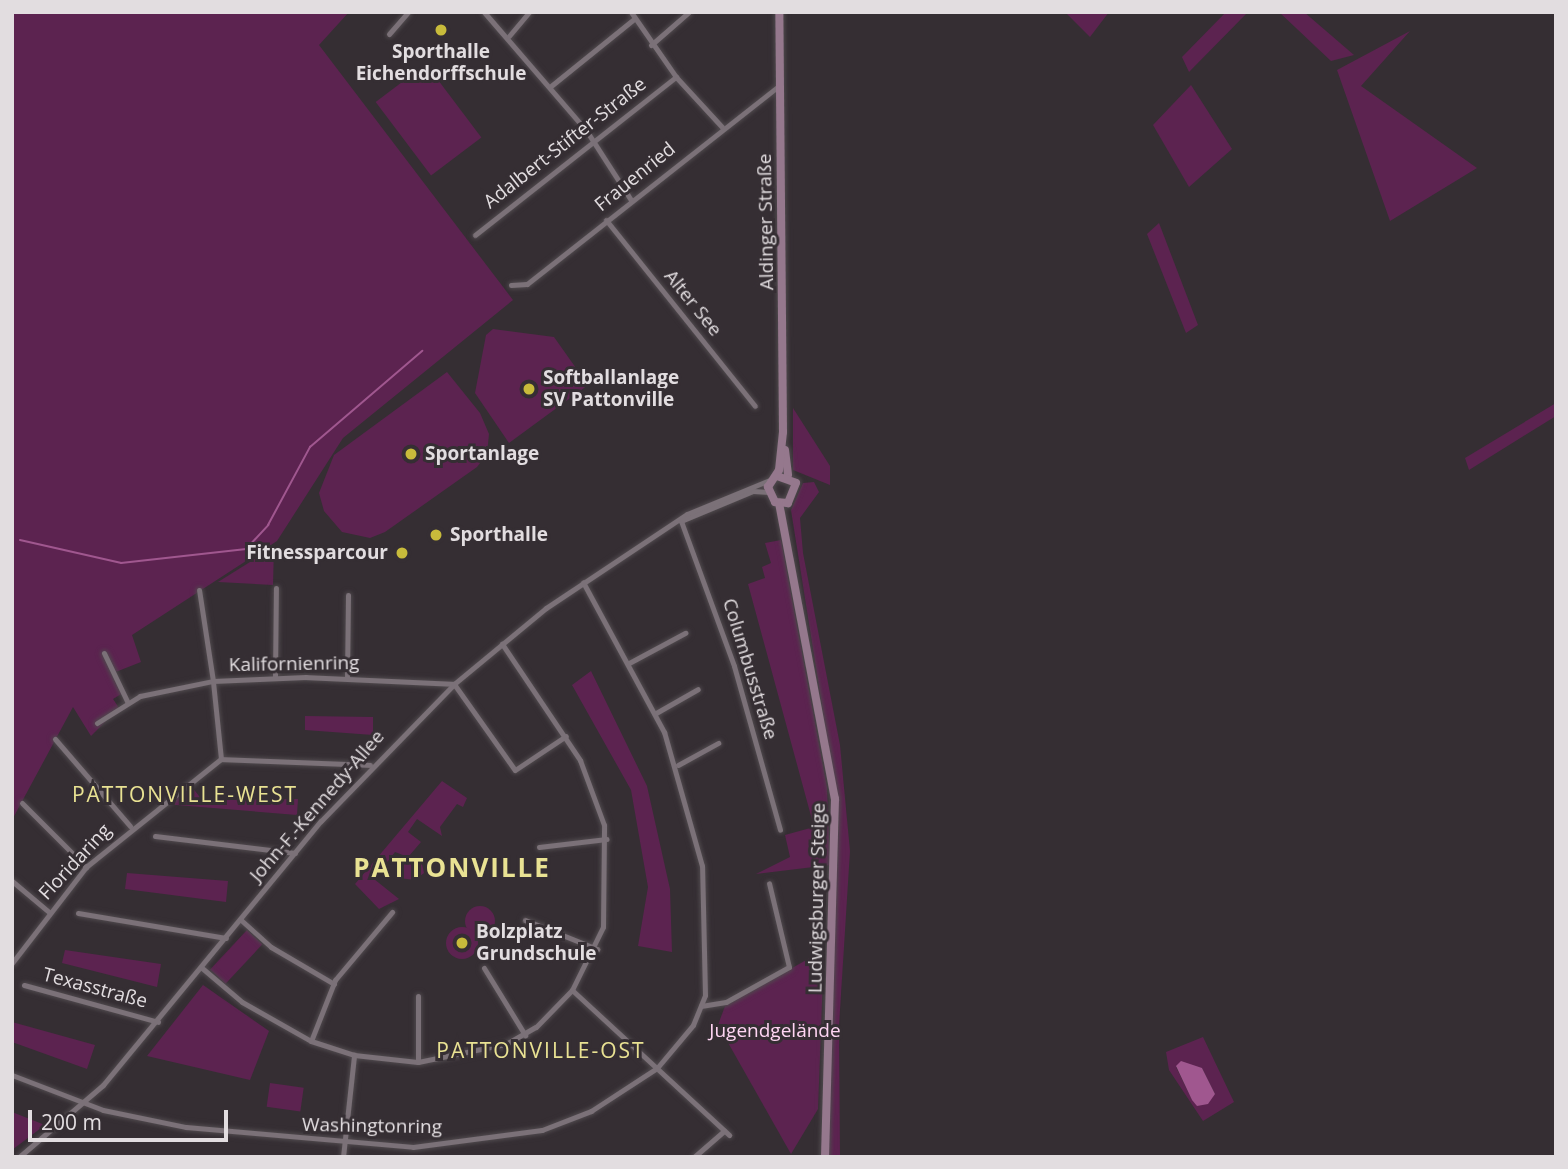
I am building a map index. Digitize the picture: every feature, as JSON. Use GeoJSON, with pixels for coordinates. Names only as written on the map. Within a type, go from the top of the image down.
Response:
{"type":"FeatureCollection","features":[{"type":"Feature","properties":{"kind":"main road","name":"Aldinger Straße"},"geometry":{"type":"LineString","coordinates":[[779,12],[783,432]]}},
{"type":"Feature","properties":{"kind":"main road"},"geometry":{"type":"LineString","coordinates":[[783,432],[788,475],[798,487],[792,501],[789,533]]}},
{"type":"Feature","properties":{"kind":"main road"},"geometry":{"type":"LineString","coordinates":[[783,432],[769,492],[779,503],[789,533]]}},
{"type":"Feature","properties":{"kind":"main road"},"geometry":{"type":"LineString","coordinates":[[774,477],[788,475]]}},
{"type":"Feature","properties":{"kind":"main road"},"geometry":{"type":"LineString","coordinates":[[779,503],[792,501]]}},
{"type":"Feature","properties":{"kind":"main road","name":"Ludwigsburger Steige"},"geometry":{"type":"LineString","coordinates":[[789,533],[831,754],[837,841],[825,1157]]}},
{"type":"Feature","properties":{"kind":"street"},"geometry":{"type":"LineString","coordinates":[[389,34],[408,12]]}},
{"type":"Feature","properties":{"kind":"street"},"geometry":{"type":"LineString","coordinates":[[484,12],[509,36],[551,86],[631,200]]}},
{"type":"Feature","properties":{"kind":"street"},"geometry":{"type":"LineString","coordinates":[[509,36],[529,12]]}},
{"type":"Feature","properties":{"kind":"street"},"geometry":{"type":"LineString","coordinates":[[651,45],[689,12]]}},
{"type":"Feature","properties":{"kind":"street"},"geometry":{"type":"LineString","coordinates":[[551,86],[632,16],[676,77],[722,127]]}},
{"type":"Feature","properties":{"kind":"street","name":"Adalbert-Stifter-Straße"},"geometry":{"type":"LineString","coordinates":[[475,235],[676,77]]}},
{"type":"Feature","properties":{"kind":"street","name":"Frauenried"},"geometry":{"type":"LineString","coordinates":[[510,285],[524,287],[722,127],[779,86]]}},
{"type":"Feature","properties":{"kind":"street","name":"Alter See"},"geometry":{"type":"LineString","coordinates":[[606,220],[755,406]]}},
{"type":"Feature","properties":{"kind":"street","name":"John-F.-Kennedy-Allee"},"geometry":{"type":"LineString","coordinates":[[19,1157],[85,1103],[158,1022],[370,765],[454,684],[502,643],[583,583],[736,489],[774,477]]}},
{"type":"Feature","properties":{"kind":"street","name":"John-F.-Kennedy-Allee"},"geometry":{"type":"LineString","coordinates":[[681,521],[753,491],[769,492]]}},
{"type":"Feature","properties":{"kind":"street","name":"Columbusstraße"},"geometry":{"type":"LineString","coordinates":[[681,521],[738,678],[780,830]]}},
{"type":"Feature","properties":{"kind":"street","name":"Washingtonring"},"geometry":{"type":"LineString","coordinates":[[85,1103],[186,1127],[344,1144],[413,1147],[542,1130],[591,1111],[657,1068],[701,1006],[708,976],[706,902],[678,765],[656,713],[583,583]]}},
{"type":"Feature","properties":{"kind":"street"},"geometry":{"type":"LineString","coordinates":[[275,677],[276,588]]}},
{"type":"Feature","properties":{"kind":"street"},"geometry":{"type":"LineString","coordinates":[[97,723],[128,703],[168,687],[213,681],[199,590]]}},
{"type":"Feature","properties":{"kind":"street"},"geometry":{"type":"LineString","coordinates":[[347,678],[348,595]]}},
{"type":"Feature","properties":{"kind":"street"},"geometry":{"type":"LineString","coordinates":[[629,663],[685,633]]}},
{"type":"Feature","properties":{"kind":"street"},"geometry":{"type":"LineString","coordinates":[[202,968],[242,1002],[311,1041],[354,1055],[418,1062],[474,1055],[525,1035],[572,990],[597,949],[608,892],[607,839],[590,780],[566,736],[502,643]]}},
{"type":"Feature","properties":{"kind":"street"},"geometry":{"type":"LineString","coordinates":[[104,653],[128,703]]}},
{"type":"Feature","properties":{"kind":"street","name":"Kalifornienring"},"geometry":{"type":"LineString","coordinates":[[220,759],[213,681],[275,677],[454,684]]}},
{"type":"Feature","properties":{"kind":"street"},"geometry":{"type":"LineString","coordinates":[[454,684],[515,770],[566,736]]}},
{"type":"Feature","properties":{"kind":"street"},"geometry":{"type":"LineString","coordinates":[[656,713],[698,689]]}},
{"type":"Feature","properties":{"kind":"street"},"geometry":{"type":"LineString","coordinates":[[55,738],[130,826]]}},
{"type":"Feature","properties":{"kind":"street"},"geometry":{"type":"LineString","coordinates":[[678,765],[718,743]]}},
{"type":"Feature","properties":{"kind":"street"},"geometry":{"type":"LineString","coordinates":[[220,759],[370,765]]}},
{"type":"Feature","properties":{"kind":"street","name":"Floridaring"},"geometry":{"type":"LineString","coordinates":[[12,963],[86,867],[130,826],[220,759]]}},
{"type":"Feature","properties":{"kind":"street"},"geometry":{"type":"LineString","coordinates":[[22,803],[86,867]]}},
{"type":"Feature","properties":{"kind":"street"},"geometry":{"type":"LineString","coordinates":[[155,836],[295,853]]}},
{"type":"Feature","properties":{"kind":"street"},"geometry":{"type":"LineString","coordinates":[[539,847],[607,839]]}},
{"type":"Feature","properties":{"kind":"street"},"geometry":{"type":"LineString","coordinates":[[12,881],[49,912]]}},
{"type":"Feature","properties":{"kind":"street"},"geometry":{"type":"LineString","coordinates":[[701,1006],[726,1002],[789,967],[769,883]]}},
{"type":"Feature","properties":{"kind":"street"},"geometry":{"type":"LineString","coordinates":[[311,1041],[334,984],[392,912]]}},
{"type":"Feature","properties":{"kind":"street"},"geometry":{"type":"LineString","coordinates":[[78,913],[226,938]]}},
{"type":"Feature","properties":{"kind":"street"},"geometry":{"type":"LineString","coordinates":[[241,920],[276,951],[334,984]]}},
{"type":"Feature","properties":{"kind":"street"},"geometry":{"type":"LineString","coordinates":[[525,920],[597,949]]}},
{"type":"Feature","properties":{"kind":"street"},"geometry":{"type":"LineString","coordinates":[[484,968],[525,1035]]}},
{"type":"Feature","properties":{"kind":"street","name":"Texasstraße"},"geometry":{"type":"LineString","coordinates":[[24,985],[158,1022]]}},
{"type":"Feature","properties":{"kind":"street"},"geometry":{"type":"LineString","coordinates":[[572,990],[727,1133],[696,1156]]}},
{"type":"Feature","properties":{"kind":"street"},"geometry":{"type":"LineString","coordinates":[[418,996],[418,1062]]}},
{"type":"Feature","properties":{"kind":"street"},"geometry":{"type":"LineString","coordinates":[[343,1157],[354,1055]]}},
{"type":"Feature","properties":{"kind":"street"},"geometry":{"type":"LineString","coordinates":[[12,1075],[85,1103]]}},
{"type":"Feature","properties":{"kind":"green space"},"geometry":{"type":"Polygon","coordinates":[[[12,12],[349,12],[319,45],[513,300],[343,438],[277,541],[132,635],[141,662],[113,673],[123,693],[113,699],[119,708],[91,736],[73,707],[12,820],[12,12]]]}},
{"type":"Feature","properties":{"kind":"green space"},"geometry":{"type":"Polygon","coordinates":[[[1065,12],[1109,12],[1090,37],[1065,12]]]}},
{"type":"Feature","properties":{"kind":"green space"},"geometry":{"type":"Polygon","coordinates":[[[1226,12],[1248,12],[1189,72],[1182,57],[1226,12]]]}},
{"type":"Feature","properties":{"kind":"green space"},"geometry":{"type":"Polygon","coordinates":[[[1279,12],[1304,12],[1354,55],[1331,61],[1279,12]]]}},
{"type":"Feature","properties":{"kind":"green space"},"geometry":{"type":"Polygon","coordinates":[[[1410,31],[1361,86],[1477,168],[1390,221],[1337,70],[1410,31]]]}},
{"type":"Feature","properties":{"kind":"green space"},"geometry":{"type":"Polygon","coordinates":[[[426,64],[481,137],[431,175],[376,102],[426,64]]]}},
{"type":"Feature","properties":{"kind":"green space"},"geometry":{"type":"Polygon","coordinates":[[[1191,85],[1232,149],[1189,187],[1153,125],[1191,85]]]}},
{"type":"Feature","properties":{"kind":"green space"},"geometry":{"type":"Polygon","coordinates":[[[1159,223],[1198,325],[1186,333],[1147,234],[1159,223]]]}},
{"type":"Feature","properties":{"kind":"green space","name":"Softballanlage SV Pattonville"},"geometry":{"type":"Polygon","coordinates":[[[493,329],[554,337],[588,385],[509,443],[475,393],[486,335],[493,329]]]}},
{"type":"Feature","properties":{"kind":"green space","name":"Sportanlage"},"geometry":{"type":"Polygon","coordinates":[[[447,372],[480,413],[489,434],[487,454],[477,467],[385,532],[370,538],[342,532],[324,511],[319,493],[334,455],[447,372]]]}},
{"type":"Feature","properties":{"kind":"green space"},"geometry":{"type":"Polygon","coordinates":[[[1556,403],[1556,416],[1469,470],[1465,458],[1556,403]]]}},
{"type":"Feature","properties":{"kind":"green space"},"geometry":{"type":"Polygon","coordinates":[[[793,408],[830,466],[830,485],[793,470],[793,408]]]}},
{"type":"Feature","properties":{"kind":"green space"},"geometry":{"type":"Polygon","coordinates":[[[814,482],[819,492],[800,518],[803,553],[840,745],[850,851],[839,1026],[840,1157],[827,1157],[839,813],[791,510],[803,483],[814,482]]]}},
{"type":"Feature","properties":{"kind":"green space"},"geometry":{"type":"Polygon","coordinates":[[[781,540],[827,787],[830,865],[756,874],[790,857],[785,835],[814,827],[748,584],[765,578],[762,567],[771,563],[765,543],[781,540]]]}},
{"type":"Feature","properties":{"kind":"green space"},"geometry":{"type":"Polygon","coordinates":[[[274,547],[273,585],[218,582],[274,547]]]}},
{"type":"Feature","properties":{"kind":"green space"},"geometry":{"type":"Polygon","coordinates":[[[591,671],[647,786],[670,889],[672,952],[638,946],[648,887],[631,790],[572,685],[591,671]]]}},
{"type":"Feature","properties":{"kind":"green space"},"geometry":{"type":"Polygon","coordinates":[[[305,716],[373,717],[373,735],[305,730],[305,716]]]}},
{"type":"Feature","properties":{"kind":"green space"},"geometry":{"type":"Polygon","coordinates":[[[442,781],[467,798],[463,807],[457,804],[440,827],[442,836],[417,819],[408,832],[421,842],[409,856],[421,860],[424,873],[415,880],[399,878],[396,865],[408,857],[395,852],[374,879],[399,899],[379,909],[355,884],[442,781]]]}},
{"type":"Feature","properties":{"kind":"green space"},"geometry":{"type":"Polygon","coordinates":[[[189,783],[202,800],[298,799],[297,815],[164,804],[189,783]]]}},
{"type":"Feature","properties":{"kind":"green space"},"geometry":{"type":"Polygon","coordinates":[[[127,873],[228,881],[226,902],[125,889],[127,873]]]}},
{"type":"Feature","properties":{"kind":"green space"},"geometry":{"type":"Polygon","coordinates":[[[480,906],[491,910],[495,921],[491,932],[480,936],[469,932],[465,921],[469,910],[480,906]]]}},
{"type":"Feature","properties":{"kind":"green space","name":"Bolzplatz Grundschule"},"geometry":{"type":"Polygon","coordinates":[[[462,927],[473,932],[478,943],[473,954],[462,959],[451,954],[446,943],[451,932],[462,927]]]}},
{"type":"Feature","properties":{"kind":"green space"},"geometry":{"type":"Polygon","coordinates":[[[247,930],[262,944],[226,984],[210,969],[247,930]]]}},
{"type":"Feature","properties":{"kind":"green space"},"geometry":{"type":"Polygon","coordinates":[[[65,950],[161,964],[157,987],[62,963],[65,950]]]}},
{"type":"Feature","properties":{"kind":"green space","name":"Jugendgelände"},"geometry":{"type":"Polygon","coordinates":[[[824,950],[818,1109],[791,1154],[718,1025],[725,1006],[824,950]]]}},
{"type":"Feature","properties":{"kind":"green space"},"geometry":{"type":"Polygon","coordinates":[[[203,985],[269,1031],[250,1080],[147,1056],[203,985]]]}},
{"type":"Feature","properties":{"kind":"green space"},"geometry":{"type":"Polygon","coordinates":[[[12,1022],[95,1045],[87,1069],[12,1042],[12,1022]]]}},
{"type":"Feature","properties":{"kind":"green space"},"geometry":{"type":"Polygon","coordinates":[[[1203,1037],[1234,1102],[1203,1121],[1169,1070],[1166,1052],[1203,1037]],[[1176,1067],[1192,1100],[1215,1094],[1202,1068],[1176,1067]]]}},
{"type":"Feature","properties":{"kind":"green space"},"geometry":{"type":"Polygon","coordinates":[[[270,1083],[304,1088],[300,1111],[267,1107],[270,1083]]]}},
{"type":"Feature","properties":{"kind":"green space"},"geometry":{"type":"Polygon","coordinates":[[[12,1112],[45,1125],[12,1150],[12,1112]]]}},
{"type":"Feature","properties":{"kind":"shaded area"},"geometry":{"type":"Polygon","coordinates":[[[1181,1061],[1202,1068],[1215,1094],[1208,1104],[1197,1106],[1192,1100],[1176,1066],[1181,1061]]]}},
{"type":"Feature","properties":{"kind":"waterway"},"geometry":{"type":"LineString","coordinates":[[20,540],[121,563],[246,549],[268,525],[310,447],[422,351]]}},
{"type":"Feature","properties":{"kind":"place","name":"Sporthalle Eichendorffschule"},"geometry":{"type":"Point","coordinates":[441,30]}},
{"type":"Feature","properties":{"kind":"place","name":"Softballanlage SV Pattonville"},"geometry":{"type":"Point","coordinates":[529,389]}},
{"type":"Feature","properties":{"kind":"place","name":"Sportanlage"},"geometry":{"type":"Point","coordinates":[411,454]}},
{"type":"Feature","properties":{"kind":"place","name":"Sporthalle"},"geometry":{"type":"Point","coordinates":[436,535]}},
{"type":"Feature","properties":{"kind":"place","name":"Fitnessparcour"},"geometry":{"type":"Point","coordinates":[402,553]}},
{"type":"Feature","properties":{"kind":"place","name":"Bolzplatz Grundschule"},"geometry":{"type":"Point","coordinates":[462,943]}},
{"type":"Feature","properties":{"kind":"district","name":"PATTONVILLE-WEST"},"geometry":{"type":"Point","coordinates":[185,794]}},
{"type":"Feature","properties":{"kind":"district","name":"PATTONVILLE"},"geometry":{"type":"Point","coordinates":[452,868]}},
{"type":"Feature","properties":{"kind":"district","name":"PATTONVILLE-OST"},"geometry":{"type":"Point","coordinates":[541,1050]}}]}
